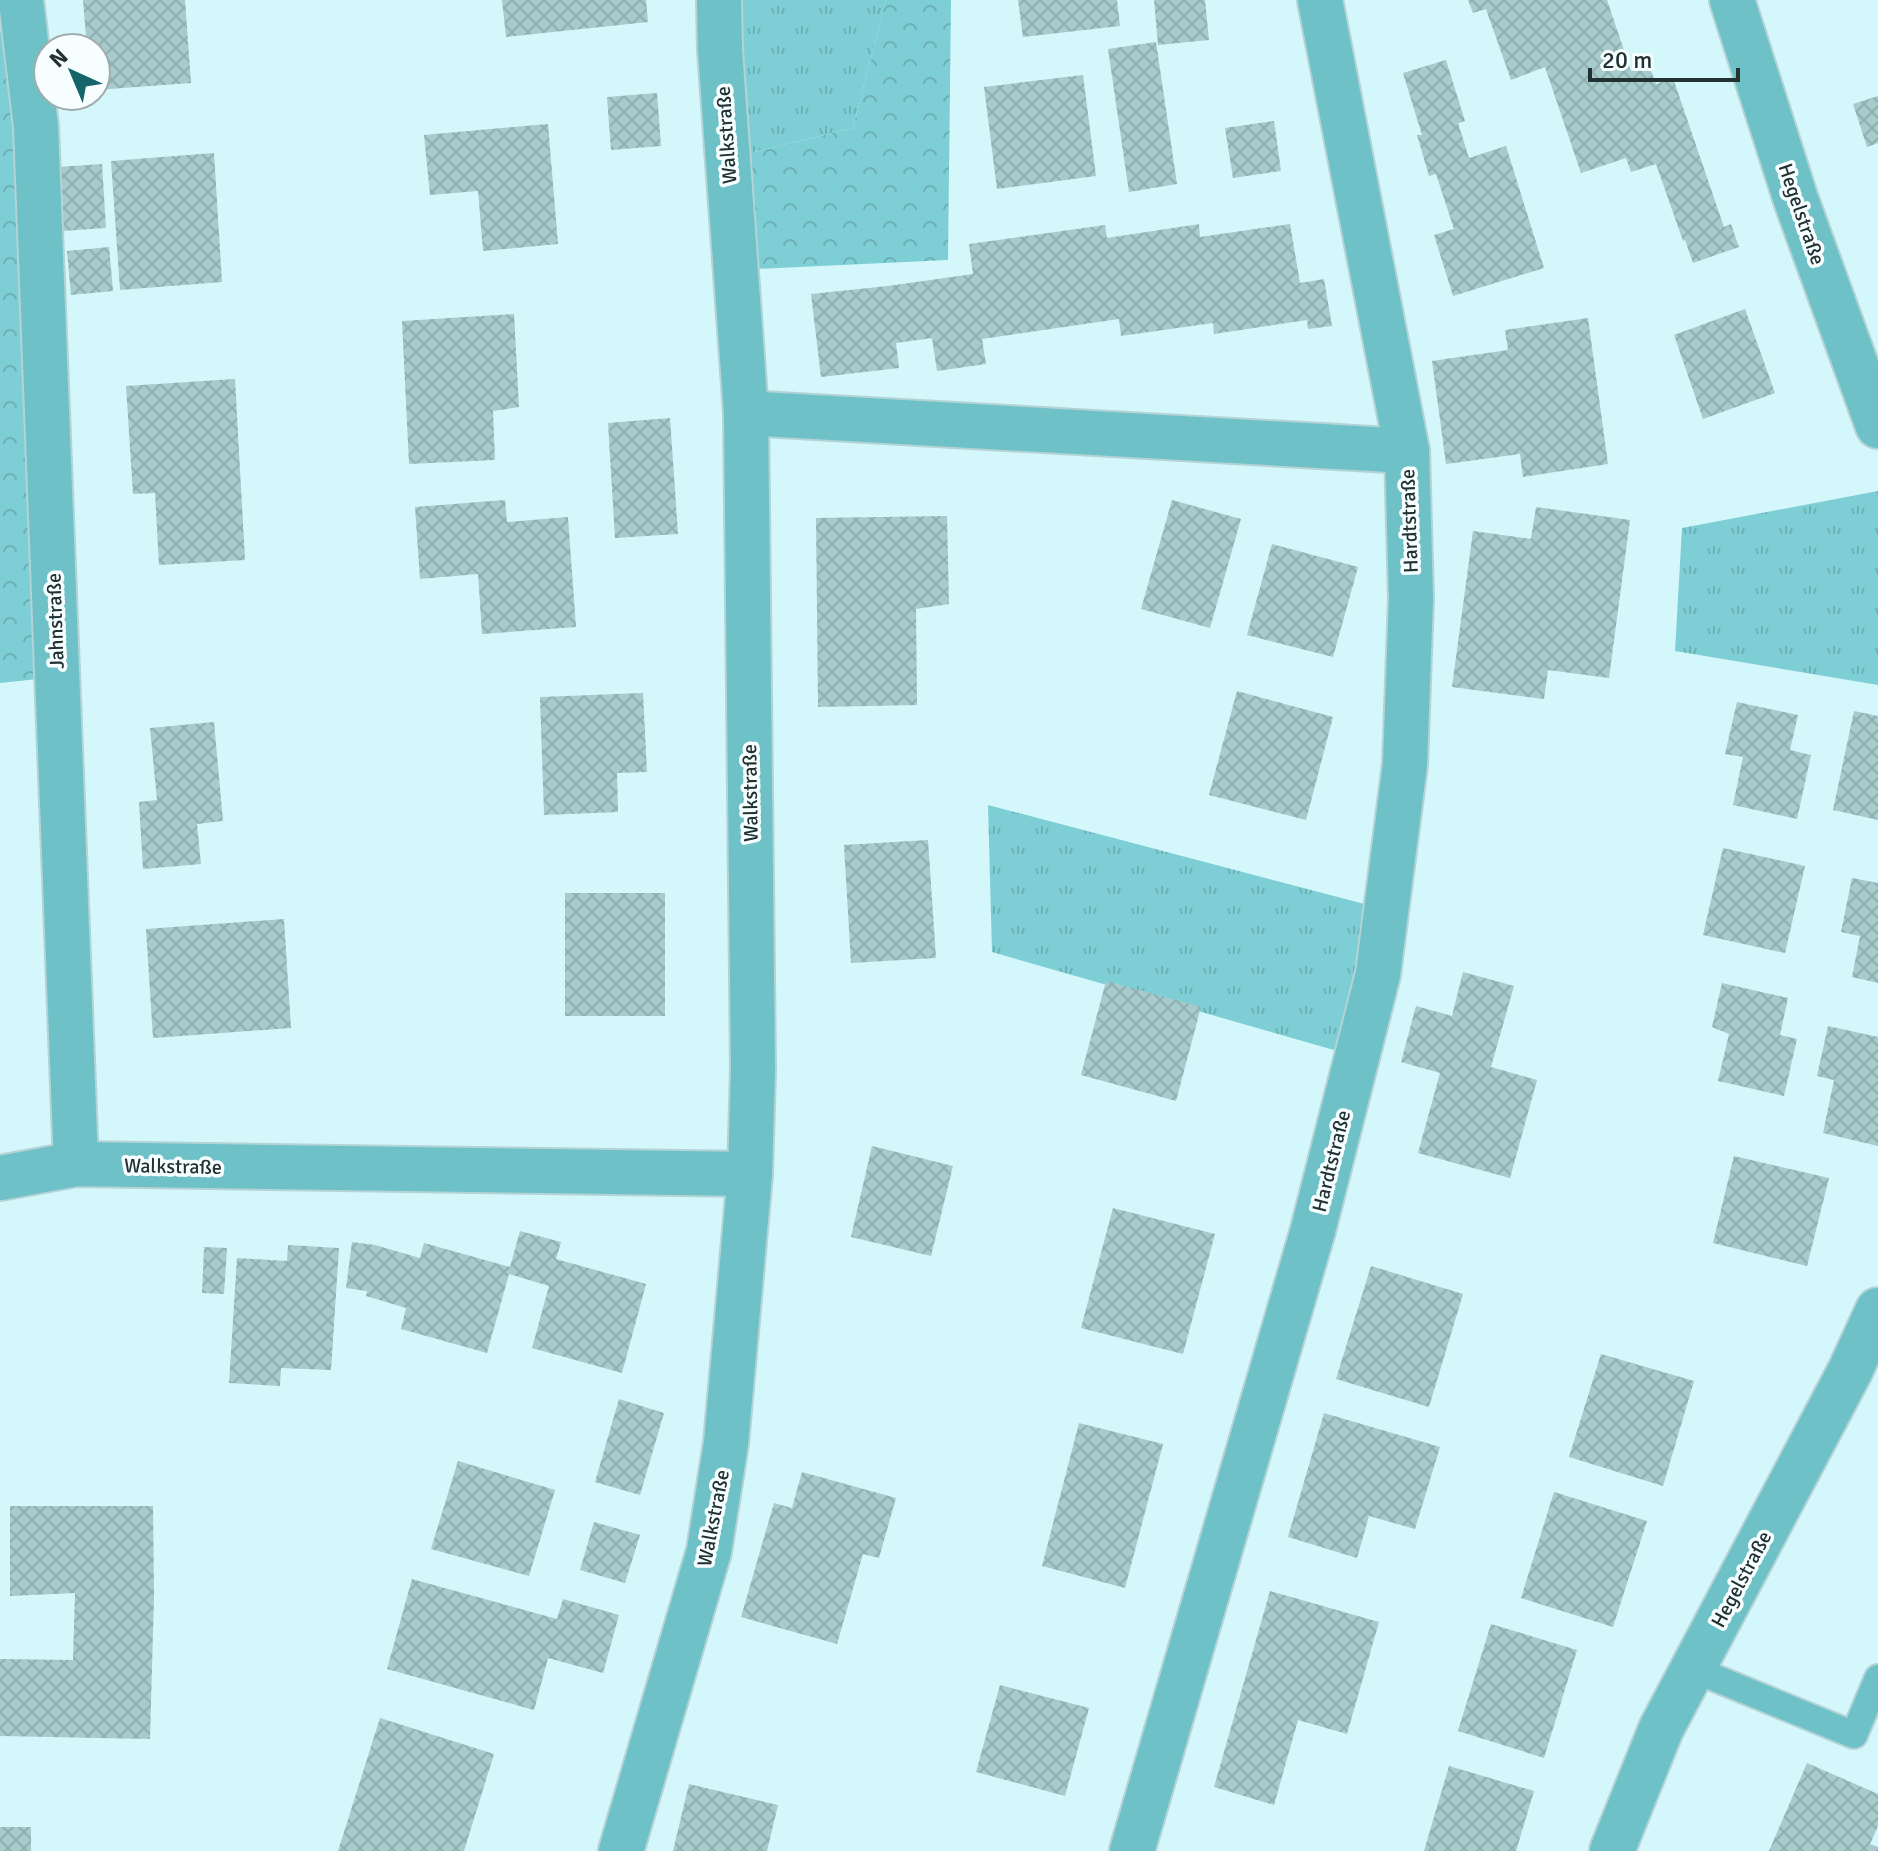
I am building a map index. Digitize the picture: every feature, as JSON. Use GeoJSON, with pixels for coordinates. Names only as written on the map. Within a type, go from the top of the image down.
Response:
{"type":"FeatureCollection","features":[{"type":"Feature","properties":{"kind":"street","name":"Jahnstraße"},"geometry":{"type":"LineString","coordinates":[[21,0],[36,127],[76,1164]]}},
{"type":"Feature","properties":{"kind":"street","name":"Walkstraße"},"geometry":{"type":"LineString","coordinates":[[621,1851],[709,1551],[726,1443],[750,1174],[753,1070],[746,413],[719,0]]}},
{"type":"Feature","properties":{"kind":"street","name":"Hardtstraße"},"geometry":{"type":"LineString","coordinates":[[1132,1851],[1313,1230],[1378,974],[1405,764],[1411,598],[1407,451],[1320,0]]}},
{"type":"Feature","properties":{"kind":"street","name":"Hegelstraße"},"geometry":{"type":"LineString","coordinates":[[1732,0],[1796,200],[1878,426]]}},
{"type":"Feature","properties":{"kind":"street","name":"Hardtstraße"},"geometry":{"type":"LineString","coordinates":[[746,413],[1407,451]]}},
{"type":"Feature","properties":{"kind":"street","name":"Walkstraße"},"geometry":{"type":"LineString","coordinates":[[76,1164],[750,1174]]}},
{"type":"Feature","properties":{"kind":"street"},"geometry":{"type":"LineString","coordinates":[[0,1178],[76,1164]]}},
{"type":"Feature","properties":{"kind":"street","name":"Hegelstraße"},"geometry":{"type":"LineString","coordinates":[[1612,1851],[1661,1729],[1850,1371],[1878,1310]]}},
{"type":"Feature","properties":{"kind":"lane"},"geometry":{"type":"LineString","coordinates":[[1693,1669],[1854,1735],[1878,1678]]}},
{"type":"Feature","properties":{"kind":"green space"},"geometry":{"type":"Polygon","coordinates":[[[730,0],[886,0],[853,128],[741,155],[730,0]]]}},
{"type":"Feature","properties":{"kind":"green space"},"geometry":{"type":"Polygon","coordinates":[[[886,0],[951,0],[948,260],[755,269],[741,155],[853,128],[886,0]]]}},
{"type":"Feature","properties":{"kind":"green space"},"geometry":{"type":"Polygon","coordinates":[[[25,26],[57,677],[0,683],[0,31],[25,26]]]}},
{"type":"Feature","properties":{"kind":"green space"},"geometry":{"type":"Polygon","coordinates":[[[1878,491],[1878,685],[1675,651],[1682,528],[1878,491]]]}},
{"type":"Feature","properties":{"kind":"green space"},"geometry":{"type":"Polygon","coordinates":[[[988,805],[1372,906],[1341,1052],[992,952],[988,805]]]}},
{"type":"Feature","properties":{"kind":"building"},"geometry":{"type":"Polygon","coordinates":[[[83,0],[185,0],[191,83],[112,89],[112,32],[86,32],[83,0]]]}},
{"type":"Feature","properties":{"kind":"building"},"geometry":{"type":"Polygon","coordinates":[[[502,0],[646,0],[648,22],[506,37],[502,0]]]}},
{"type":"Feature","properties":{"kind":"building"},"geometry":{"type":"Polygon","coordinates":[[[1018,0],[1117,0],[1120,26],[1023,37],[1018,0]]]}},
{"type":"Feature","properties":{"kind":"building"},"geometry":{"type":"Polygon","coordinates":[[[1154,0],[1205,0],[1209,40],[1158,45],[1154,0]]]}},
{"type":"Feature","properties":{"kind":"building"},"geometry":{"type":"Polygon","coordinates":[[[1468,0],[1607,0],[1631,71],[1649,65],[1656,84],[1673,78],[1724,227],[1731,224],[1739,247],[1693,263],[1656,164],[1631,172],[1626,158],[1581,173],[1545,67],[1511,80],[1486,9],[1473,13],[1468,0]]]}},
{"type":"Feature","properties":{"kind":"building"},"geometry":{"type":"Polygon","coordinates":[[[1156,42],[1177,184],[1129,192],[1108,49],[1156,42]]]}},
{"type":"Feature","properties":{"kind":"building"},"geometry":{"type":"Polygon","coordinates":[[[1446,60],[1465,121],[1458,123],[1469,158],[1506,146],[1544,268],[1453,296],[1434,235],[1454,229],[1436,174],[1429,176],[1417,135],[1422,135],[1403,73],[1446,60]]]}},
{"type":"Feature","properties":{"kind":"building"},"geometry":{"type":"Polygon","coordinates":[[[1083,75],[1096,176],[997,189],[984,87],[1083,75]]]}},
{"type":"Feature","properties":{"kind":"building"},"geometry":{"type":"Polygon","coordinates":[[[657,93],[661,146],[611,150],[607,97],[657,93]]]}},
{"type":"Feature","properties":{"kind":"building"},"geometry":{"type":"Polygon","coordinates":[[[1878,96],[1878,143],[1867,147],[1853,104],[1878,96]]]}},
{"type":"Feature","properties":{"kind":"building"},"geometry":{"type":"Polygon","coordinates":[[[1274,121],[1281,171],[1233,178],[1225,128],[1274,121]]]}},
{"type":"Feature","properties":{"kind":"building"},"geometry":{"type":"Polygon","coordinates":[[[548,124],[558,244],[483,251],[478,191],[430,195],[424,135],[548,124]]]}},
{"type":"Feature","properties":{"kind":"building"},"geometry":{"type":"Polygon","coordinates":[[[214,153],[222,282],[120,290],[111,161],[214,153]]]}},
{"type":"Feature","properties":{"kind":"building"},"geometry":{"type":"Polygon","coordinates":[[[102,164],[106,228],[63,231],[58,167],[102,164]]]}},
{"type":"Feature","properties":{"kind":"building"},"geometry":{"type":"Polygon","coordinates":[[[1199,224],[1200,237],[1290,224],[1300,283],[1324,279],[1332,326],[1308,329],[1307,320],[1214,334],[1213,323],[1121,336],[1119,319],[982,339],[986,364],[937,371],[932,338],[896,343],[899,368],[821,377],[811,294],[973,274],[969,244],[1105,225],[1107,238],[1199,224]]]}},
{"type":"Feature","properties":{"kind":"building"},"geometry":{"type":"Polygon","coordinates":[[[109,247],[113,291],[71,295],[67,251],[109,247]]]}},
{"type":"Feature","properties":{"kind":"building"},"geometry":{"type":"Polygon","coordinates":[[[1745,309],[1775,393],[1703,419],[1674,335],[1745,309]]]}},
{"type":"Feature","properties":{"kind":"building"},"geometry":{"type":"Polygon","coordinates":[[[514,314],[519,407],[493,411],[495,460],[409,464],[402,321],[514,314]]]}},
{"type":"Feature","properties":{"kind":"building"},"geometry":{"type":"Polygon","coordinates":[[[1588,318],[1608,464],[1523,477],[1520,454],[1446,464],[1432,361],[1508,350],[1505,330],[1588,318]]]}},
{"type":"Feature","properties":{"kind":"building"},"geometry":{"type":"Polygon","coordinates":[[[235,379],[245,560],[159,565],[155,493],[133,494],[126,386],[235,379]]]}},
{"type":"Feature","properties":{"kind":"building"},"geometry":{"type":"Polygon","coordinates":[[[670,418],[678,534],[615,538],[608,423],[670,418]]]}},
{"type":"Feature","properties":{"kind":"building"},"geometry":{"type":"Polygon","coordinates":[[[505,500],[507,522],[568,517],[576,627],[482,634],[478,574],[420,579],[415,507],[505,500]]]}},
{"type":"Feature","properties":{"kind":"building"},"geometry":{"type":"Polygon","coordinates":[[[1172,500],[1241,519],[1210,628],[1141,609],[1172,500]]]}},
{"type":"Feature","properties":{"kind":"building"},"geometry":{"type":"Polygon","coordinates":[[[1536,507],[1630,520],[1609,678],[1548,670],[1544,699],[1452,687],[1473,531],[1531,539],[1536,507]]]}},
{"type":"Feature","properties":{"kind":"building"},"geometry":{"type":"Polygon","coordinates":[[[947,516],[949,604],[916,609],[917,705],[818,707],[816,518],[947,516]]]}},
{"type":"Feature","properties":{"kind":"building"},"geometry":{"type":"Polygon","coordinates":[[[1272,544],[1358,567],[1333,657],[1247,635],[1272,544]]]}},
{"type":"Feature","properties":{"kind":"building"},"geometry":{"type":"Polygon","coordinates":[[[1237,691],[1333,717],[1306,820],[1209,795],[1237,691]]]}},
{"type":"Feature","properties":{"kind":"building"},"geometry":{"type":"Polygon","coordinates":[[[643,693],[647,772],[617,773],[618,812],[544,815],[540,697],[643,693]]]}},
{"type":"Feature","properties":{"kind":"building"},"geometry":{"type":"Polygon","coordinates":[[[1737,702],[1798,715],[1790,750],[1811,755],[1797,819],[1733,805],[1743,757],[1725,754],[1737,702]]]}},
{"type":"Feature","properties":{"kind":"building"},"geometry":{"type":"Polygon","coordinates":[[[1854,711],[1878,716],[1878,820],[1833,810],[1854,711]]]}},
{"type":"Feature","properties":{"kind":"building"},"geometry":{"type":"Polygon","coordinates":[[[214,722],[223,821],[197,824],[201,864],[143,869],[139,802],[157,800],[150,728],[214,722]]]}},
{"type":"Feature","properties":{"kind":"building"},"geometry":{"type":"Polygon","coordinates":[[[928,840],[936,958],[851,963],[844,845],[928,840]]]}},
{"type":"Feature","properties":{"kind":"building"},"geometry":{"type":"Polygon","coordinates":[[[1723,848],[1805,866],[1785,953],[1703,935],[1723,848]]]}},
{"type":"Feature","properties":{"kind":"building"},"geometry":{"type":"Polygon","coordinates":[[[1852,878],[1878,883],[1878,983],[1852,977],[1860,936],[1841,932],[1852,878]]]}},
{"type":"Feature","properties":{"kind":"building"},"geometry":{"type":"Polygon","coordinates":[[[565,893],[665,893],[665,1016],[565,1016],[565,893]]]}},
{"type":"Feature","properties":{"kind":"building"},"geometry":{"type":"Polygon","coordinates":[[[284,919],[291,1028],[153,1038],[146,929],[284,919]]]}},
{"type":"Feature","properties":{"kind":"building"},"geometry":{"type":"Polygon","coordinates":[[[1463,972],[1514,986],[1491,1067],[1537,1080],[1510,1178],[1418,1153],[1440,1073],[1401,1062],[1416,1006],[1452,1016],[1463,972]]]}},
{"type":"Feature","properties":{"kind":"building"},"geometry":{"type":"Polygon","coordinates":[[[1106,981],[1201,1007],[1176,1101],[1081,1075],[1106,981]]]}},
{"type":"Feature","properties":{"kind":"building"},"geometry":{"type":"Polygon","coordinates":[[[1722,983],[1788,998],[1780,1035],[1797,1039],[1784,1096],[1718,1081],[1729,1034],[1712,1027],[1722,983]]]}},
{"type":"Feature","properties":{"kind":"building"},"geometry":{"type":"Polygon","coordinates":[[[1828,1026],[1878,1037],[1878,1146],[1823,1133],[1834,1080],[1817,1076],[1828,1026]]]}},
{"type":"Feature","properties":{"kind":"building"},"geometry":{"type":"Polygon","coordinates":[[[872,1146],[953,1166],[931,1256],[851,1237],[872,1146]]]}},
{"type":"Feature","properties":{"kind":"building"},"geometry":{"type":"Polygon","coordinates":[[[1734,1156],[1829,1178],[1807,1266],[1713,1243],[1734,1156]]]}},
{"type":"Feature","properties":{"kind":"building"},"geometry":{"type":"Polygon","coordinates":[[[1113,1208],[1215,1234],[1183,1354],[1081,1328],[1113,1208]]]}},
{"type":"Feature","properties":{"kind":"building"},"geometry":{"type":"Polygon","coordinates":[[[520,1231],[561,1242],[556,1259],[646,1284],[622,1373],[532,1348],[549,1286],[509,1274],[487,1353],[401,1329],[406,1308],[366,1296],[367,1291],[346,1288],[352,1242],[420,1258],[424,1243],[510,1267],[520,1231]]]}},
{"type":"Feature","properties":{"kind":"building"},"geometry":{"type":"Polygon","coordinates":[[[288,1245],[339,1248],[331,1370],[281,1368],[280,1386],[229,1383],[237,1258],[287,1261],[288,1245]]]}},
{"type":"Feature","properties":{"kind":"building"},"geometry":{"type":"Polygon","coordinates":[[[204,1247],[227,1248],[224,1294],[202,1293],[204,1247]]]}},
{"type":"Feature","properties":{"kind":"building"},"geometry":{"type":"Polygon","coordinates":[[[1371,1266],[1463,1294],[1429,1407],[1336,1379],[1371,1266]]]}},
{"type":"Feature","properties":{"kind":"building"},"geometry":{"type":"Polygon","coordinates":[[[1601,1354],[1694,1381],[1663,1486],[1569,1457],[1601,1354]]]}},
{"type":"Feature","properties":{"kind":"building"},"geometry":{"type":"Polygon","coordinates":[[[619,1399],[664,1413],[640,1495],[595,1482],[619,1399]]]}},
{"type":"Feature","properties":{"kind":"building"},"geometry":{"type":"Polygon","coordinates":[[[1324,1413],[1440,1447],[1415,1529],[1369,1516],[1357,1558],[1288,1537],[1324,1413]]]}},
{"type":"Feature","properties":{"kind":"building"},"geometry":{"type":"Polygon","coordinates":[[[1079,1423],[1163,1444],[1125,1588],[1042,1566],[1079,1423]]]}},
{"type":"Feature","properties":{"kind":"building"},"geometry":{"type":"Polygon","coordinates":[[[458,1461],[555,1490],[529,1576],[431,1549],[458,1461]]]}},
{"type":"Feature","properties":{"kind":"building"},"geometry":{"type":"Polygon","coordinates":[[[802,1472],[896,1498],[879,1558],[863,1554],[837,1644],[741,1617],[774,1503],[792,1508],[802,1472]]]}},
{"type":"Feature","properties":{"kind":"building"},"geometry":{"type":"Polygon","coordinates":[[[1554,1492],[1647,1521],[1613,1627],[1521,1598],[1554,1492]]]}},
{"type":"Feature","properties":{"kind":"building"},"geometry":{"type":"Polygon","coordinates":[[[10,1506],[153,1506],[150,1739],[0,1736],[0,1659],[73,1660],[75,1593],[10,1596],[10,1506]]]}},
{"type":"Feature","properties":{"kind":"building"},"geometry":{"type":"Polygon","coordinates":[[[594,1522],[640,1535],[625,1583],[580,1570],[594,1522]]]}},
{"type":"Feature","properties":{"kind":"building"},"geometry":{"type":"Polygon","coordinates":[[[412,1579],[557,1619],[563,1599],[619,1615],[603,1673],[548,1658],[534,1710],[387,1669],[412,1579]]]}},
{"type":"Feature","properties":{"kind":"building"},"geometry":{"type":"Polygon","coordinates":[[[1270,1591],[1379,1622],[1347,1734],[1298,1720],[1274,1805],[1214,1787],[1270,1591]]]}},
{"type":"Feature","properties":{"kind":"building"},"geometry":{"type":"Polygon","coordinates":[[[1491,1624],[1577,1650],[1544,1758],[1458,1731],[1491,1624]]]}},
{"type":"Feature","properties":{"kind":"building"},"geometry":{"type":"Polygon","coordinates":[[[1000,1685],[1089,1708],[1065,1796],[976,1772],[1000,1685]]]}},
{"type":"Feature","properties":{"kind":"building"},"geometry":{"type":"Polygon","coordinates":[[[380,1718],[494,1754],[464,1851],[338,1851],[380,1718]]]}},
{"type":"Feature","properties":{"kind":"building"},"geometry":{"type":"Polygon","coordinates":[[[1807,1763],[1878,1794],[1878,1826],[1870,1844],[1878,1847],[1878,1851],[1769,1851],[1807,1763]]]}},
{"type":"Feature","properties":{"kind":"building"},"geometry":{"type":"Polygon","coordinates":[[[1449,1766],[1534,1791],[1516,1851],[1424,1851],[1449,1766]]]}},
{"type":"Feature","properties":{"kind":"building"},"geometry":{"type":"Polygon","coordinates":[[[689,1784],[778,1805],[767,1851],[673,1851],[689,1784]]]}},
{"type":"Feature","properties":{"kind":"building"},"geometry":{"type":"Polygon","coordinates":[[[0,1827],[31,1827],[31,1851],[0,1851],[0,1827]]]}}]}
